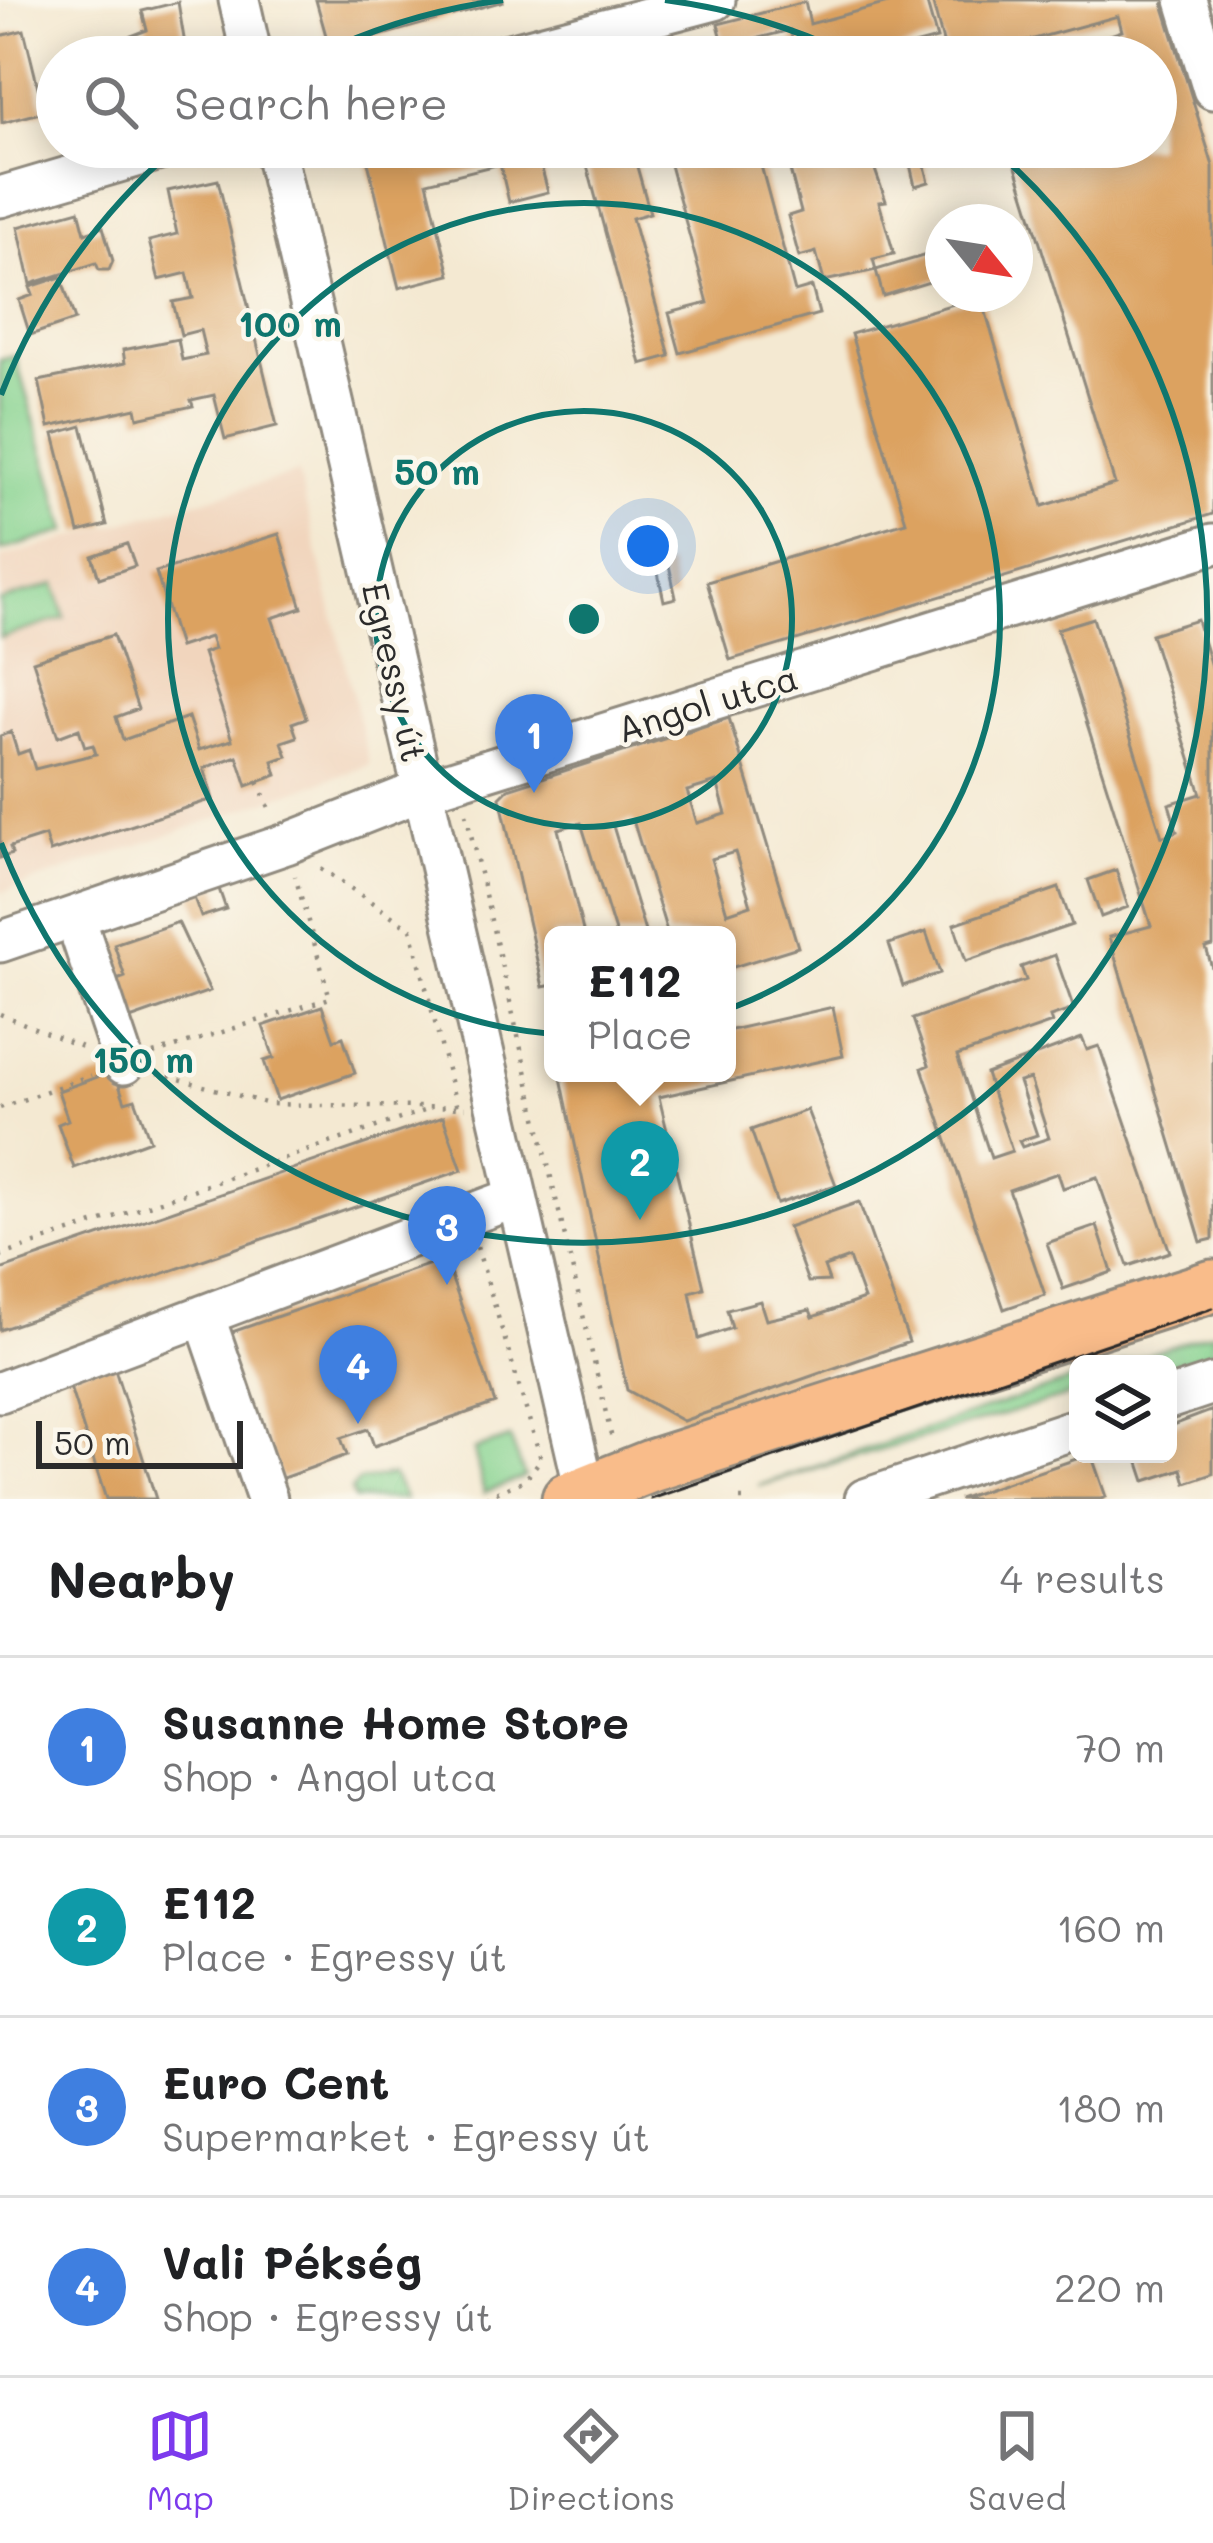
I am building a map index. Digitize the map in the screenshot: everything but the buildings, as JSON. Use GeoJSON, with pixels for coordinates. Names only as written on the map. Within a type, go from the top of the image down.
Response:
{"type":"FeatureCollection","features":[{"type":"Feature","properties":{"kind":"main road"},"geometry":{"type":"LineString","coordinates":[[580,1497],[1213,1286]]}},
{"type":"Feature","properties":{"kind":"street"},"geometry":{"type":"LineString","coordinates":[[239,0],[247,36]]}},
{"type":"Feature","properties":{"kind":"street"},"geometry":{"type":"LineString","coordinates":[[578,36],[715,0]]}},
{"type":"Feature","properties":{"kind":"street"},"geometry":{"type":"LineString","coordinates":[[1186,0],[1207,44],[1213,89]]}},
{"type":"Feature","properties":{"kind":"street"},"geometry":{"type":"LineString","coordinates":[[0,197],[99,168]]}},
{"type":"Feature","properties":{"kind":"street","name":"Egressy út"},"geometry":{"type":"LineString","coordinates":[[279,168],[423,790],[504,1202],[580,1497]]}},
{"type":"Feature","properties":{"kind":"street","name":"Angol utca"},"geometry":{"type":"LineString","coordinates":[[0,942],[286,844],[423,790],[1213,544]]}},
{"type":"Feature","properties":{"kind":"street"},"geometry":{"type":"LineString","coordinates":[[76,918],[124,1064]]}},
{"type":"Feature","properties":{"kind":"street"},"geometry":{"type":"LineString","coordinates":[[0,1391],[504,1202]]}},
{"type":"Feature","properties":{"kind":"street"},"geometry":{"type":"LineString","coordinates":[[204,1315],[267,1499]]}},
{"type":"Feature","properties":{"kind":"street"},"geometry":{"type":"LineString","coordinates":[[1177,1396],[1213,1384]]}},
{"type":"Feature","properties":{"kind":"street"},"geometry":{"type":"LineString","coordinates":[[865,1499],[1069,1431]]}},
{"type":"Feature","properties":{"kind":"path"},"geometry":{"type":"LineString","coordinates":[[0,1108],[330,998],[286,844],[258,782]]}},
{"type":"Feature","properties":{"kind":"path"},"geometry":{"type":"LineString","coordinates":[[463,800],[613,1441]]}},
{"type":"Feature","properties":{"kind":"path"},"geometry":{"type":"LineString","coordinates":[[0,1014],[124,1064],[269,1104],[457,1108],[411,929],[286,844]]}},
{"type":"Feature","properties":{"kind":"path"},"geometry":{"type":"LineString","coordinates":[[0,1256],[432,1108]]}},
{"type":"Feature","properties":{"kind":"path"},"geometry":{"type":"LineString","coordinates":[[482,1499],[525,1480],[541,1459],[476,1243],[504,1202]]}},
{"type":"Feature","properties":{"kind":"shaded area"},"geometry":{"type":"Polygon","coordinates":[[[298,473],[370,765],[0,893],[0,558],[298,473]]]}},
{"type":"Feature","properties":{"kind":"green space"},"geometry":{"type":"Polygon","coordinates":[[[15,356],[67,531],[0,551],[0,360],[15,356]]]}},
{"type":"Feature","properties":{"kind":"green space"},"geometry":{"type":"Polygon","coordinates":[[[55,584],[65,618],[0,638],[0,601],[55,584]]]}},
{"type":"Feature","properties":{"kind":"green space"},"geometry":{"type":"Polygon","coordinates":[[[1213,1332],[1213,1351],[1177,1364],[1177,1355],[1145,1355],[1213,1332]]]}},
{"type":"Feature","properties":{"kind":"green space"},"geometry":{"type":"Polygon","coordinates":[[[1069,1381],[1069,1396],[758,1486],[1069,1381]]]}},
{"type":"Feature","properties":{"kind":"green space"},"geometry":{"type":"Polygon","coordinates":[[[510,1438],[525,1477],[484,1493],[474,1450],[510,1438]]]}},
{"type":"Feature","properties":{"kind":"green space"},"geometry":{"type":"Polygon","coordinates":[[[392,1475],[405,1499],[354,1499],[351,1490],[359,1481],[392,1475]]]}},
{"type":"Feature","properties":{"kind":"tram line"},"geometry":{"type":"LineString","coordinates":[[651,1499],[1213,1308]]}},
{"type":"Feature","properties":{"kind":"place","name":"Susanne Home Store"},"geometry":{"type":"Point","coordinates":[534,793]}},
{"type":"Feature","properties":{"kind":"place","name":"E112"},"geometry":{"type":"Point","coordinates":[640,1220]}},
{"type":"Feature","properties":{"kind":"place","name":"Euro Cent"},"geometry":{"type":"Point","coordinates":[447,1285]}},
{"type":"Feature","properties":{"kind":"place","name":"Vali Pékség"},"geometry":{"type":"Point","coordinates":[358,1424]}}]}
